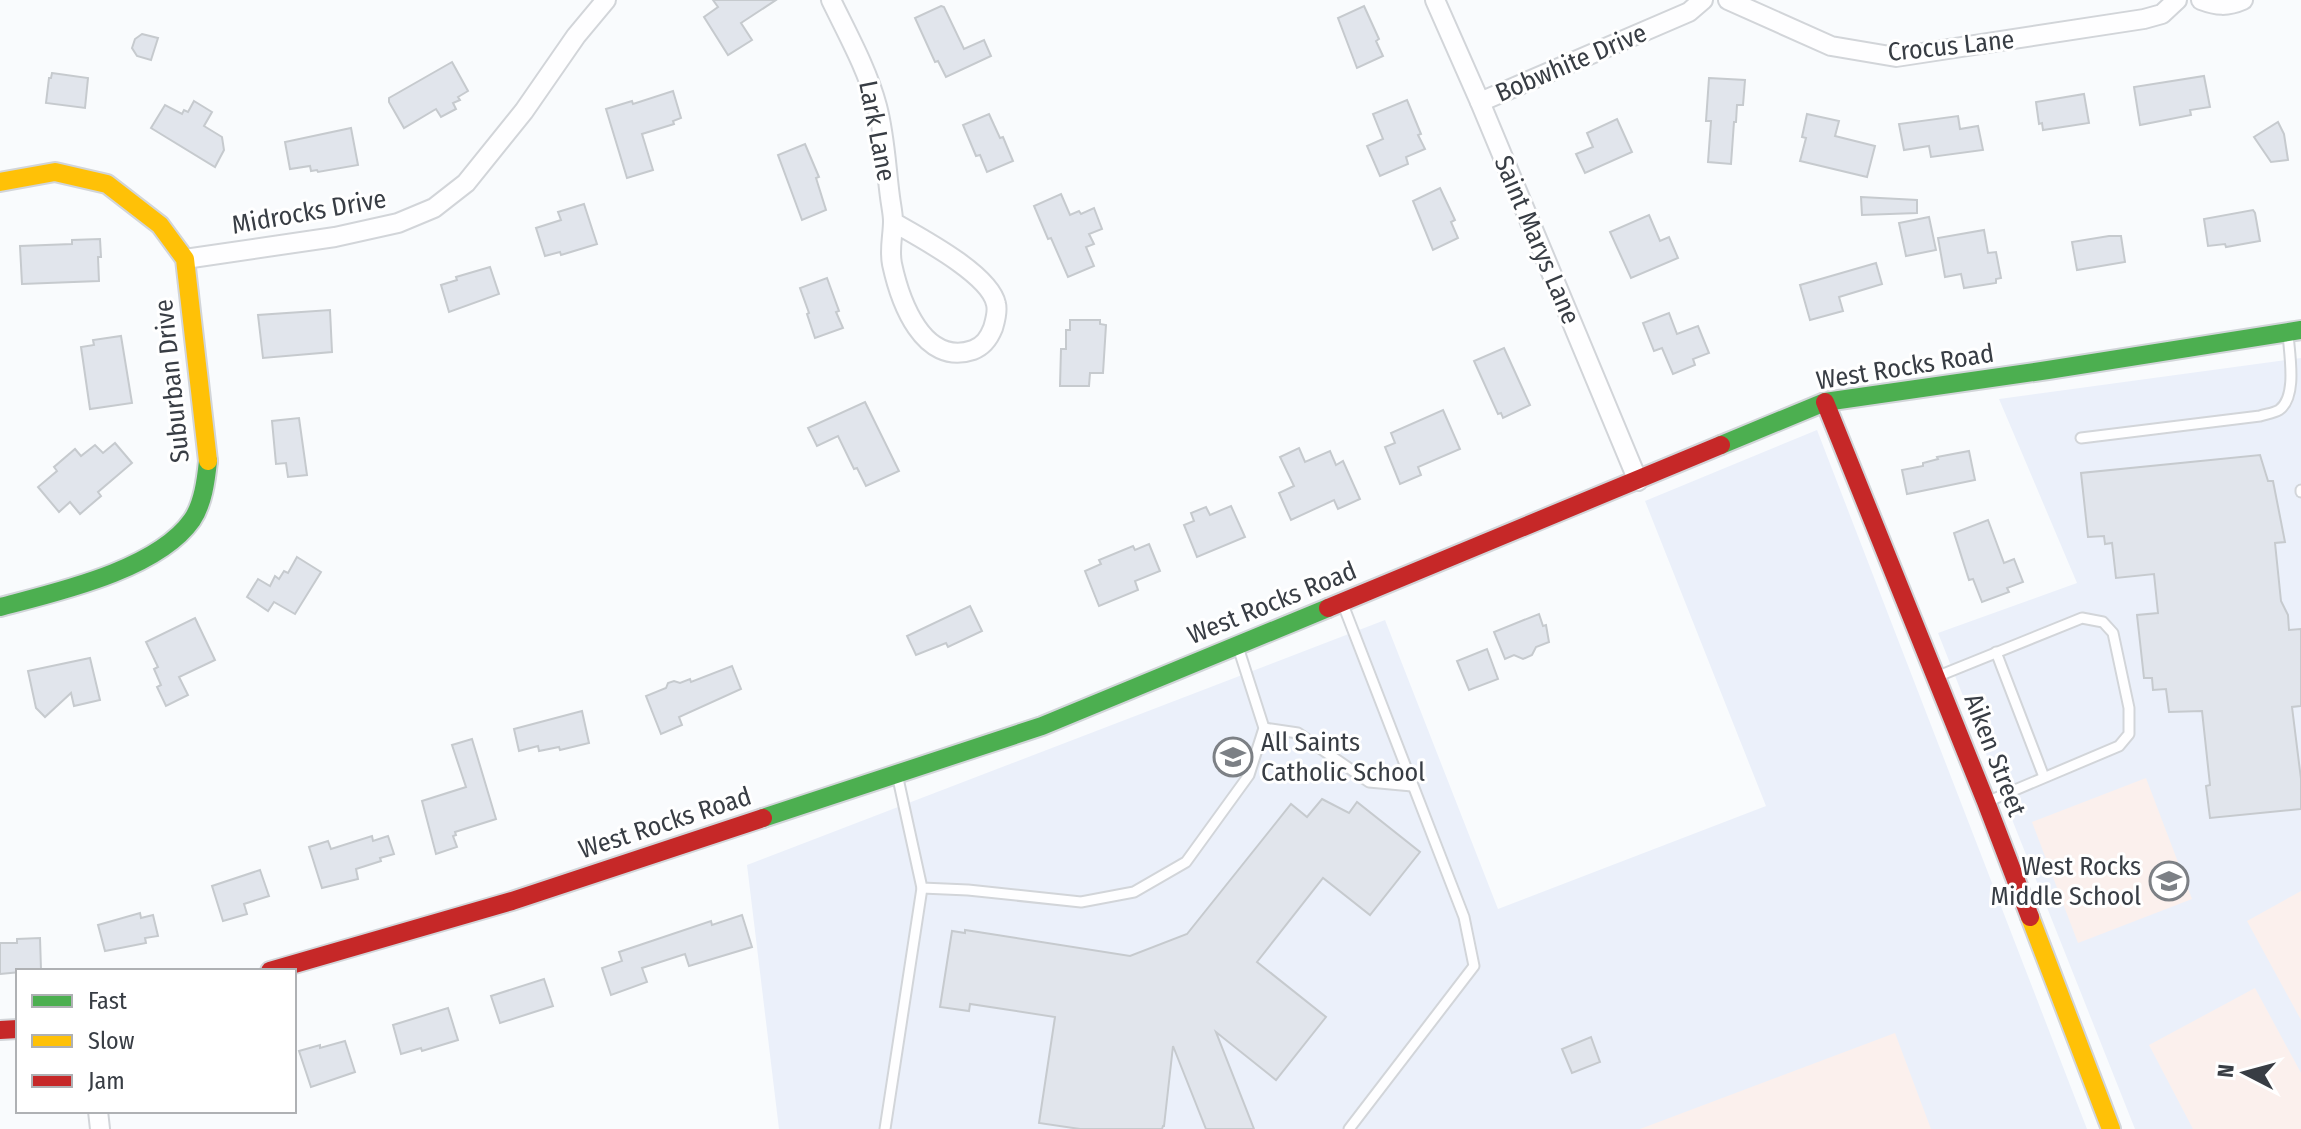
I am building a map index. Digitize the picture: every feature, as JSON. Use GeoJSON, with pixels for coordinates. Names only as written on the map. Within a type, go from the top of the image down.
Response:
{"type":"FeatureCollection","features":[{"type":"Feature","properties":{"kind":"main road"},"geometry":{"type":"LineString","coordinates":[[0,182],[55,172],[107,184],[160,225],[185,259]]}},
{"type":"Feature","properties":{"kind":"main road","name":"Suburban Drive"},"geometry":{"type":"LineString","coordinates":[[0,607],[87,584],[163,549],[193,519],[206,483],[208,454],[185,259]]}},
{"type":"Feature","properties":{"kind":"main road","name":"West Rocks Road"},"geometry":{"type":"LineString","coordinates":[[277,969],[512,901],[1042,726],[1825,402],[2294,331]]}},
{"type":"Feature","properties":{"kind":"main road","name":"Aiken Street"},"geometry":{"type":"LineString","coordinates":[[1825,402],[1986,802],[2111,1129]]}},
{"type":"Feature","properties":{"kind":"street","name":"Midrocks Drive"},"geometry":{"type":"LineString","coordinates":[[185,259],[335,237],[398,223],[434,208],[466,183],[606,0]]}},
{"type":"Feature","properties":{"kind":"street","name":"Lark Lane"},"geometry":{"type":"LineString","coordinates":[[831,0],[866,73],[877,106],[886,147],[893,222],[891,262],[905,306],[915,327],[926,340],[940,348],[955,352],[981,347],[990,337],[996,320],[997,305],[992,293],[978,277],[893,222]]}},
{"type":"Feature","properties":{"kind":"street","name":"Saint Marys Lane"},"geometry":{"type":"LineString","coordinates":[[1435,0],[1638,481]]}},
{"type":"Feature","properties":{"kind":"street","name":"Bobwhite Drive"},"geometry":{"type":"LineString","coordinates":[[1480,102],[1689,12],[1703,0]]}},
{"type":"Feature","properties":{"kind":"street","name":"Crocus Lane"},"geometry":{"type":"LineString","coordinates":[[1728,0],[1831,46],[1896,57],[2144,19],[2162,14],[2177,0]]}},
{"type":"Feature","properties":{"kind":"street"},"geometry":{"type":"LineString","coordinates":[[2201,0],[2218,6],[2243,0]]}},
{"type":"Feature","properties":{"kind":"lane"},"geometry":{"type":"LineString","coordinates":[[2081,438],[2260,416],[2279,410],[2288,400],[2294,331]]}},
{"type":"Feature","properties":{"kind":"lane"},"geometry":{"type":"LineString","coordinates":[[1342,602],[1464,917],[1474,966],[1349,1129]]}},
{"type":"Feature","properties":{"kind":"lane"},"geometry":{"type":"LineString","coordinates":[[1936,677],[2082,618],[2103,622],[2113,633],[2129,708],[2129,734],[2119,746],[1986,802]]}},
{"type":"Feature","properties":{"kind":"lane"},"geometry":{"type":"LineString","coordinates":[[922,888],[1081,902],[1134,892],[1186,862],[1249,775],[1264,728],[1237,645]]}},
{"type":"Feature","properties":{"kind":"lane"},"geometry":{"type":"LineString","coordinates":[[1996,652],[2044,777]]}},
{"type":"Feature","properties":{"kind":"lane"},"geometry":{"type":"LineString","coordinates":[[1264,728],[1298,733],[1369,782],[1412,786]]}},
{"type":"Feature","properties":{"kind":"lane"},"geometry":{"type":"LineString","coordinates":[[885,1129],[922,888],[897,774]]}},
{"type":"Feature","properties":{"kind":"shaded area","name":"West Rocks Middle School"},"geometry":{"type":"Polygon","coordinates":[[[2301,358],[2301,1129],[2135,1129],[1938,633],[2077,583],[1999,399],[2301,358]]]}},
{"type":"Feature","properties":{"kind":"shaded area","name":"All Saints Catholic School"},"geometry":{"type":"Polygon","coordinates":[[[1817,430],[2087,1129],[779,1129],[747,865],[1385,620],[1498,909],[1766,806],[1645,501],[1817,430]]]}},
{"type":"Feature","properties":{"kind":"shaded area"},"geometry":{"type":"Polygon","coordinates":[[[2146,778],[2192,899],[2078,943],[2032,822],[2146,778]]]}},
{"type":"Feature","properties":{"kind":"shaded area"},"geometry":{"type":"Polygon","coordinates":[[[2301,891],[2301,1020],[2247,921],[2301,891]]]}},
{"type":"Feature","properties":{"kind":"shaded area"},"geometry":{"type":"Polygon","coordinates":[[[2255,988],[2301,1073],[2301,1129],[2193,1129],[2149,1045],[2255,988]]]}},
{"type":"Feature","properties":{"kind":"shaded area"},"geometry":{"type":"Polygon","coordinates":[[[1895,1033],[1931,1129],[1640,1129],[1895,1033]]]}},
{"type":"Feature","properties":{"kind":"building"},"geometry":{"type":"Polygon","coordinates":[[[713,0],[776,0],[741,23],[752,40],[728,55],[704,17],[718,7],[713,0]]]}},
{"type":"Feature","properties":{"kind":"building"},"geometry":{"type":"Polygon","coordinates":[[[941,6],[964,49],[984,40],[991,56],[946,77],[938,61],[935,62],[915,18],[941,6]]]}},
{"type":"Feature","properties":{"kind":"building"},"geometry":{"type":"Polygon","coordinates":[[[1364,6],[1383,56],[1357,68],[1338,18],[1364,6]]]}},
{"type":"Feature","properties":{"kind":"building"},"geometry":{"type":"Polygon","coordinates":[[[142,34],[158,38],[151,60],[137,56],[132,48],[135,39],[142,34]]]}},
{"type":"Feature","properties":{"kind":"building"},"geometry":{"type":"Polygon","coordinates":[[[452,62],[468,91],[453,103],[456,109],[441,117],[436,109],[404,128],[389,98],[452,62]]]}},
{"type":"Feature","properties":{"kind":"building"},"geometry":{"type":"Polygon","coordinates":[[[52,73],[88,78],[85,108],[46,103],[52,73]]]}},
{"type":"Feature","properties":{"kind":"building"},"geometry":{"type":"Polygon","coordinates":[[[2204,76],[2210,107],[2190,110],[2191,115],[2140,125],[2134,87],[2204,76]]]}},
{"type":"Feature","properties":{"kind":"building"},"geometry":{"type":"Polygon","coordinates":[[[1709,78],[1745,80],[1743,105],[1737,105],[1734,122],[1731,164],[1708,162],[1711,121],[1706,121],[1709,78]]]}},
{"type":"Feature","properties":{"kind":"building"},"geometry":{"type":"Polygon","coordinates":[[[673,91],[681,118],[673,121],[674,124],[642,134],[653,170],[627,178],[606,109],[673,91]]]}},
{"type":"Feature","properties":{"kind":"building"},"geometry":{"type":"Polygon","coordinates":[[[2084,94],[2089,123],[2043,130],[2042,123],[2039,124],[2036,102],[2084,94]]]}},
{"type":"Feature","properties":{"kind":"building"},"geometry":{"type":"Polygon","coordinates":[[[1407,100],[1425,149],[1406,157],[1408,164],[1380,176],[1367,146],[1383,139],[1373,114],[1407,100]]]}},
{"type":"Feature","properties":{"kind":"building"},"geometry":{"type":"Polygon","coordinates":[[[194,101],[212,112],[204,126],[222,137],[224,150],[215,167],[151,128],[165,105],[182,114],[184,110],[188,112],[194,101]]]}},
{"type":"Feature","properties":{"kind":"building"},"geometry":{"type":"Polygon","coordinates":[[[989,114],[1013,161],[987,172],[980,155],[976,156],[963,125],[989,114]]]}},
{"type":"Feature","properties":{"kind":"building"},"geometry":{"type":"Polygon","coordinates":[[[1807,114],[1839,121],[1835,136],[1875,146],[1867,177],[1800,161],[1806,138],[1802,137],[1807,114]]]}},
{"type":"Feature","properties":{"kind":"building"},"geometry":{"type":"Polygon","coordinates":[[[1958,116],[1960,129],[1978,126],[1983,150],[1931,157],[1929,146],[1904,150],[1899,124],[1958,116]]]}},
{"type":"Feature","properties":{"kind":"building"},"geometry":{"type":"Polygon","coordinates":[[[1617,119],[1632,152],[1585,173],[1576,154],[1593,147],[1587,133],[1617,119]]]}},
{"type":"Feature","properties":{"kind":"building"},"geometry":{"type":"Polygon","coordinates":[[[2278,122],[2284,134],[2288,160],[2271,162],[2254,137],[2278,122]]]}},
{"type":"Feature","properties":{"kind":"building"},"geometry":{"type":"Polygon","coordinates":[[[351,128],[358,165],[318,172],[311,171],[310,166],[290,169],[285,142],[351,128]]]}},
{"type":"Feature","properties":{"kind":"building"},"geometry":{"type":"Polygon","coordinates":[[[805,144],[819,177],[816,178],[826,210],[802,220],[778,155],[805,144]]]}},
{"type":"Feature","properties":{"kind":"building"},"geometry":{"type":"Polygon","coordinates":[[[1440,188],[1455,220],[1451,222],[1458,238],[1433,250],[1413,201],[1440,188]]]}},
{"type":"Feature","properties":{"kind":"building"},"geometry":{"type":"Polygon","coordinates":[[[1061,194],[1070,215],[1094,208],[1102,229],[1089,234],[1094,244],[1086,247],[1094,266],[1068,277],[1034,206],[1061,194]]]}},
{"type":"Feature","properties":{"kind":"building"},"geometry":{"type":"Polygon","coordinates":[[[1861,197],[1917,200],[1917,213],[1862,215],[1861,197]]]}},
{"type":"Feature","properties":{"kind":"building"},"geometry":{"type":"Polygon","coordinates":[[[584,204],[597,244],[561,255],[560,252],[545,256],[536,228],[561,220],[558,212],[584,204]]]}},
{"type":"Feature","properties":{"kind":"building"},"geometry":{"type":"Polygon","coordinates":[[[2253,210],[2260,241],[2226,247],[2225,244],[2208,246],[2204,219],[2253,210]]]}},
{"type":"Feature","properties":{"kind":"building"},"geometry":{"type":"Polygon","coordinates":[[[1649,215],[1660,241],[1669,237],[1678,258],[1631,278],[1610,232],[1649,215]]]}},
{"type":"Feature","properties":{"kind":"building"},"geometry":{"type":"Polygon","coordinates":[[[1929,217],[1936,250],[1906,256],[1899,223],[1929,217]]]}},
{"type":"Feature","properties":{"kind":"building"},"geometry":{"type":"Polygon","coordinates":[[[1984,230],[1988,253],[1996,252],[2001,278],[1996,279],[1996,283],[1964,288],[1961,274],[1945,277],[1938,238],[1984,230]]]}},
{"type":"Feature","properties":{"kind":"building"},"geometry":{"type":"Polygon","coordinates":[[[2121,236],[2125,262],[2077,270],[2072,242],[2121,236]]]}},
{"type":"Feature","properties":{"kind":"building"},"geometry":{"type":"Polygon","coordinates":[[[100,239],[99,281],[22,284],[20,246],[72,244],[72,240],[100,239]]]}},
{"type":"Feature","properties":{"kind":"building"},"geometry":{"type":"Polygon","coordinates":[[[1876,263],[1882,284],[1839,297],[1843,311],[1810,320],[1800,285],[1876,263]]]}},
{"type":"Feature","properties":{"kind":"building"},"geometry":{"type":"Polygon","coordinates":[[[490,267],[499,294],[449,312],[441,285],[490,267]]]}},
{"type":"Feature","properties":{"kind":"building"},"geometry":{"type":"Polygon","coordinates":[[[827,278],[843,328],[815,338],[800,288],[827,278]]]}},
{"type":"Feature","properties":{"kind":"building"},"geometry":{"type":"Polygon","coordinates":[[[330,310],[332,352],[263,358],[258,315],[330,310]]]}},
{"type":"Feature","properties":{"kind":"building"},"geometry":{"type":"Polygon","coordinates":[[[1669,313],[1677,334],[1698,326],[1709,353],[1693,359],[1695,365],[1673,374],[1662,348],[1654,351],[1643,323],[1669,313]]]}},
{"type":"Feature","properties":{"kind":"building"},"geometry":{"type":"Polygon","coordinates":[[[1070,320],[1100,320],[1100,324],[1106,325],[1103,373],[1090,373],[1089,386],[1060,386],[1061,349],[1066,349],[1066,330],[1070,330],[1070,320]]]}},
{"type":"Feature","properties":{"kind":"building"},"geometry":{"type":"Polygon","coordinates":[[[121,336],[132,403],[90,409],[81,347],[94,345],[93,340],[121,336]]]}},
{"type":"Feature","properties":{"kind":"building"},"geometry":{"type":"Polygon","coordinates":[[[1504,348],[1530,405],[1503,418],[1501,413],[1498,414],[1474,361],[1504,348]]]}},
{"type":"Feature","properties":{"kind":"building"},"geometry":{"type":"Polygon","coordinates":[[[865,402],[899,471],[866,486],[838,436],[817,446],[808,428],[865,402]]]}},
{"type":"Feature","properties":{"kind":"building"},"geometry":{"type":"Polygon","coordinates":[[[1443,410],[1460,449],[1418,467],[1421,475],[1400,484],[1385,447],[1395,443],[1391,433],[1443,410]]]}},
{"type":"Feature","properties":{"kind":"building"},"geometry":{"type":"Polygon","coordinates":[[[299,418],[307,475],[288,477],[286,463],[276,464],[272,421],[299,418]]]}},
{"type":"Feature","properties":{"kind":"building"},"geometry":{"type":"Polygon","coordinates":[[[115,443],[132,463],[98,492],[101,496],[80,514],[70,502],[59,512],[38,487],[57,471],[54,467],[75,449],[81,456],[95,445],[103,453],[115,443]]]}},
{"type":"Feature","properties":{"kind":"building"},"geometry":{"type":"Polygon","coordinates":[[[1299,448],[1305,462],[1330,451],[1336,465],[1343,461],[1360,499],[1338,509],[1334,500],[1291,520],[1279,493],[1294,486],[1280,457],[1299,448]]]}},
{"type":"Feature","properties":{"kind":"building"},"geometry":{"type":"Polygon","coordinates":[[[1969,451],[1975,480],[1907,494],[1902,470],[1923,466],[1923,463],[1937,457],[1969,451]]]}},
{"type":"Feature","properties":{"kind":"building"},"geometry":{"type":"Polygon","coordinates":[[[2260,455],[2268,481],[2273,481],[2285,542],[2275,543],[2281,601],[2288,615],[2289,630],[2301,629],[2301,706],[2292,707],[2301,779],[2301,809],[2210,818],[2206,786],[2210,785],[2202,711],[2169,712],[2166,689],[2153,690],[2152,678],[2144,678],[2137,615],[2158,613],[2154,574],[2116,578],[2112,543],[2105,544],[2104,536],[2088,537],[2081,473],[2260,455]]]}},
{"type":"Feature","properties":{"kind":"building"},"geometry":{"type":"Polygon","coordinates":[[[1231,506],[1245,537],[1197,557],[1184,525],[1194,521],[1191,513],[1206,507],[1210,515],[1231,506]]]}},
{"type":"Feature","properties":{"kind":"building"},"geometry":{"type":"Polygon","coordinates":[[[1988,520],[2004,563],[2014,559],[2023,582],[2007,588],[2009,592],[1982,602],[1973,579],[1969,580],[1954,533],[1988,520]]]}},
{"type":"Feature","properties":{"kind":"building"},"geometry":{"type":"Polygon","coordinates":[[[1149,544],[1160,571],[1135,581],[1138,590],[1099,606],[1085,571],[1101,564],[1099,560],[1133,546],[1135,550],[1149,544]]]}},
{"type":"Feature","properties":{"kind":"building"},"geometry":{"type":"Polygon","coordinates":[[[297,557],[321,572],[295,614],[274,602],[268,611],[247,597],[258,579],[270,586],[275,576],[279,579],[284,571],[288,573],[297,557]]]}},
{"type":"Feature","properties":{"kind":"building"},"geometry":{"type":"Polygon","coordinates":[[[970,606],[982,631],[948,647],[946,643],[916,655],[907,636],[970,606]]]}},
{"type":"Feature","properties":{"kind":"building"},"geometry":{"type":"Polygon","coordinates":[[[1539,614],[1543,626],[1546,625],[1549,642],[1536,647],[1532,655],[1523,659],[1514,655],[1505,659],[1494,632],[1539,614]]]}},
{"type":"Feature","properties":{"kind":"building"},"geometry":{"type":"Polygon","coordinates":[[[195,618],[215,660],[179,677],[188,695],[166,706],[157,687],[161,685],[154,669],[158,667],[146,642],[195,618]]]}},
{"type":"Feature","properties":{"kind":"building"},"geometry":{"type":"Polygon","coordinates":[[[1487,649],[1498,679],[1469,690],[1457,661],[1487,649]]]}},
{"type":"Feature","properties":{"kind":"building"},"geometry":{"type":"Polygon","coordinates":[[[90,658],[100,700],[74,706],[71,693],[45,717],[36,708],[28,671],[90,658]]]}},
{"type":"Feature","properties":{"kind":"building"},"geometry":{"type":"Polygon","coordinates":[[[732,666],[741,689],[679,717],[682,725],[661,734],[646,696],[666,688],[668,683],[690,679],[691,682],[732,666]]]}},
{"type":"Feature","properties":{"kind":"building"},"geometry":{"type":"Polygon","coordinates":[[[582,711],[589,743],[560,750],[559,747],[539,751],[538,746],[519,751],[514,729],[582,711]]]}},
{"type":"Feature","properties":{"kind":"building"},"geometry":{"type":"Polygon","coordinates":[[[472,739],[496,819],[455,832],[453,836],[457,847],[436,854],[422,801],[466,787],[452,745],[472,739]]]}},
{"type":"Feature","properties":{"kind":"building"},"geometry":{"type":"Polygon","coordinates":[[[1322,799],[1349,813],[1357,802],[1420,852],[1370,915],[1323,878],[1257,962],[1326,1017],[1276,1080],[1216,1032],[1254,1129],[1206,1129],[1173,1046],[1162,1129],[1080,1129],[1039,1123],[1055,1017],[970,1004],[969,1011],[940,1007],[952,931],[965,933],[965,930],[1130,956],[1187,934],[1291,804],[1307,817],[1322,799]]]}},
{"type":"Feature","properties":{"kind":"building"},"geometry":{"type":"Polygon","coordinates":[[[372,836],[373,841],[388,836],[394,854],[356,869],[358,879],[322,888],[309,847],[328,841],[331,849],[372,836]]]}},
{"type":"Feature","properties":{"kind":"building"},"geometry":{"type":"Polygon","coordinates":[[[260,870],[269,896],[244,904],[247,914],[223,921],[212,886],[260,870]]]}},
{"type":"Feature","properties":{"kind":"building"},"geometry":{"type":"Polygon","coordinates":[[[140,913],[141,918],[153,915],[158,936],[145,938],[146,943],[105,951],[98,925],[140,913]]]}},
{"type":"Feature","properties":{"kind":"building"},"geometry":{"type":"Polygon","coordinates":[[[742,915],[752,947],[689,966],[685,954],[642,968],[647,982],[611,995],[602,968],[622,961],[619,952],[711,921],[712,925],[742,915]]]}},
{"type":"Feature","properties":{"kind":"building"},"geometry":{"type":"Polygon","coordinates":[[[40,938],[41,969],[16,969],[16,972],[0,974],[0,943],[17,943],[17,939],[40,938]]]}},
{"type":"Feature","properties":{"kind":"building"},"geometry":{"type":"Polygon","coordinates":[[[544,979],[553,1006],[500,1023],[491,996],[544,979]]]}},
{"type":"Feature","properties":{"kind":"building"},"geometry":{"type":"Polygon","coordinates":[[[448,1008],[458,1040],[401,1054],[393,1025],[448,1008]]]}},
{"type":"Feature","properties":{"kind":"building"},"geometry":{"type":"Polygon","coordinates":[[[1591,1037],[1600,1062],[1572,1073],[1562,1049],[1591,1037]]]}},
{"type":"Feature","properties":{"kind":"building"},"geometry":{"type":"Polygon","coordinates":[[[345,1041],[355,1072],[311,1087],[299,1051],[345,1041]]]}},
{"type":"Feature","properties":{"kind":"traffic: fast"},"geometry":{"type":"LineString","coordinates":[[1721,445],[1825,402],[2301,330]]}},
{"type":"Feature","properties":{"kind":"traffic: fast"},"geometry":{"type":"LineString","coordinates":[[0,607],[104,577],[155,553],[176,537],[196,514],[208,461]]}},
{"type":"Feature","properties":{"kind":"traffic: fast"},"geometry":{"type":"LineString","coordinates":[[763,818],[1042,726],[1328,608]]}},
{"type":"Feature","properties":{"kind":"traffic: slow"},"geometry":{"type":"LineString","coordinates":[[0,182],[55,172],[107,184],[160,225],[185,259],[208,461]]}},
{"type":"Feature","properties":{"kind":"traffic: slow"},"geometry":{"type":"LineString","coordinates":[[2030,917],[2111,1129]]}},
{"type":"Feature","properties":{"kind":"traffic: jam"},"geometry":{"type":"LineString","coordinates":[[1825,402],[2030,917]]}},
{"type":"Feature","properties":{"kind":"traffic: jam"},"geometry":{"type":"LineString","coordinates":[[1328,608],[1721,445]]}},
{"type":"Feature","properties":{"kind":"traffic: jam"},"geometry":{"type":"LineString","coordinates":[[277,969],[512,901],[763,818]]}},
{"type":"Feature","properties":{"kind":"traffic: jam"},"geometry":{"type":"LineString","coordinates":[[0,1030],[16,1029]]}},
{"type":"Feature","properties":{"kind":"place","name":"All Saints Catholic School"},"geometry":{"type":"Point","coordinates":[1233,757]}},
{"type":"Feature","properties":{"kind":"place","name":"West Rocks Middle School"},"geometry":{"type":"Point","coordinates":[2169,881]}}]}
